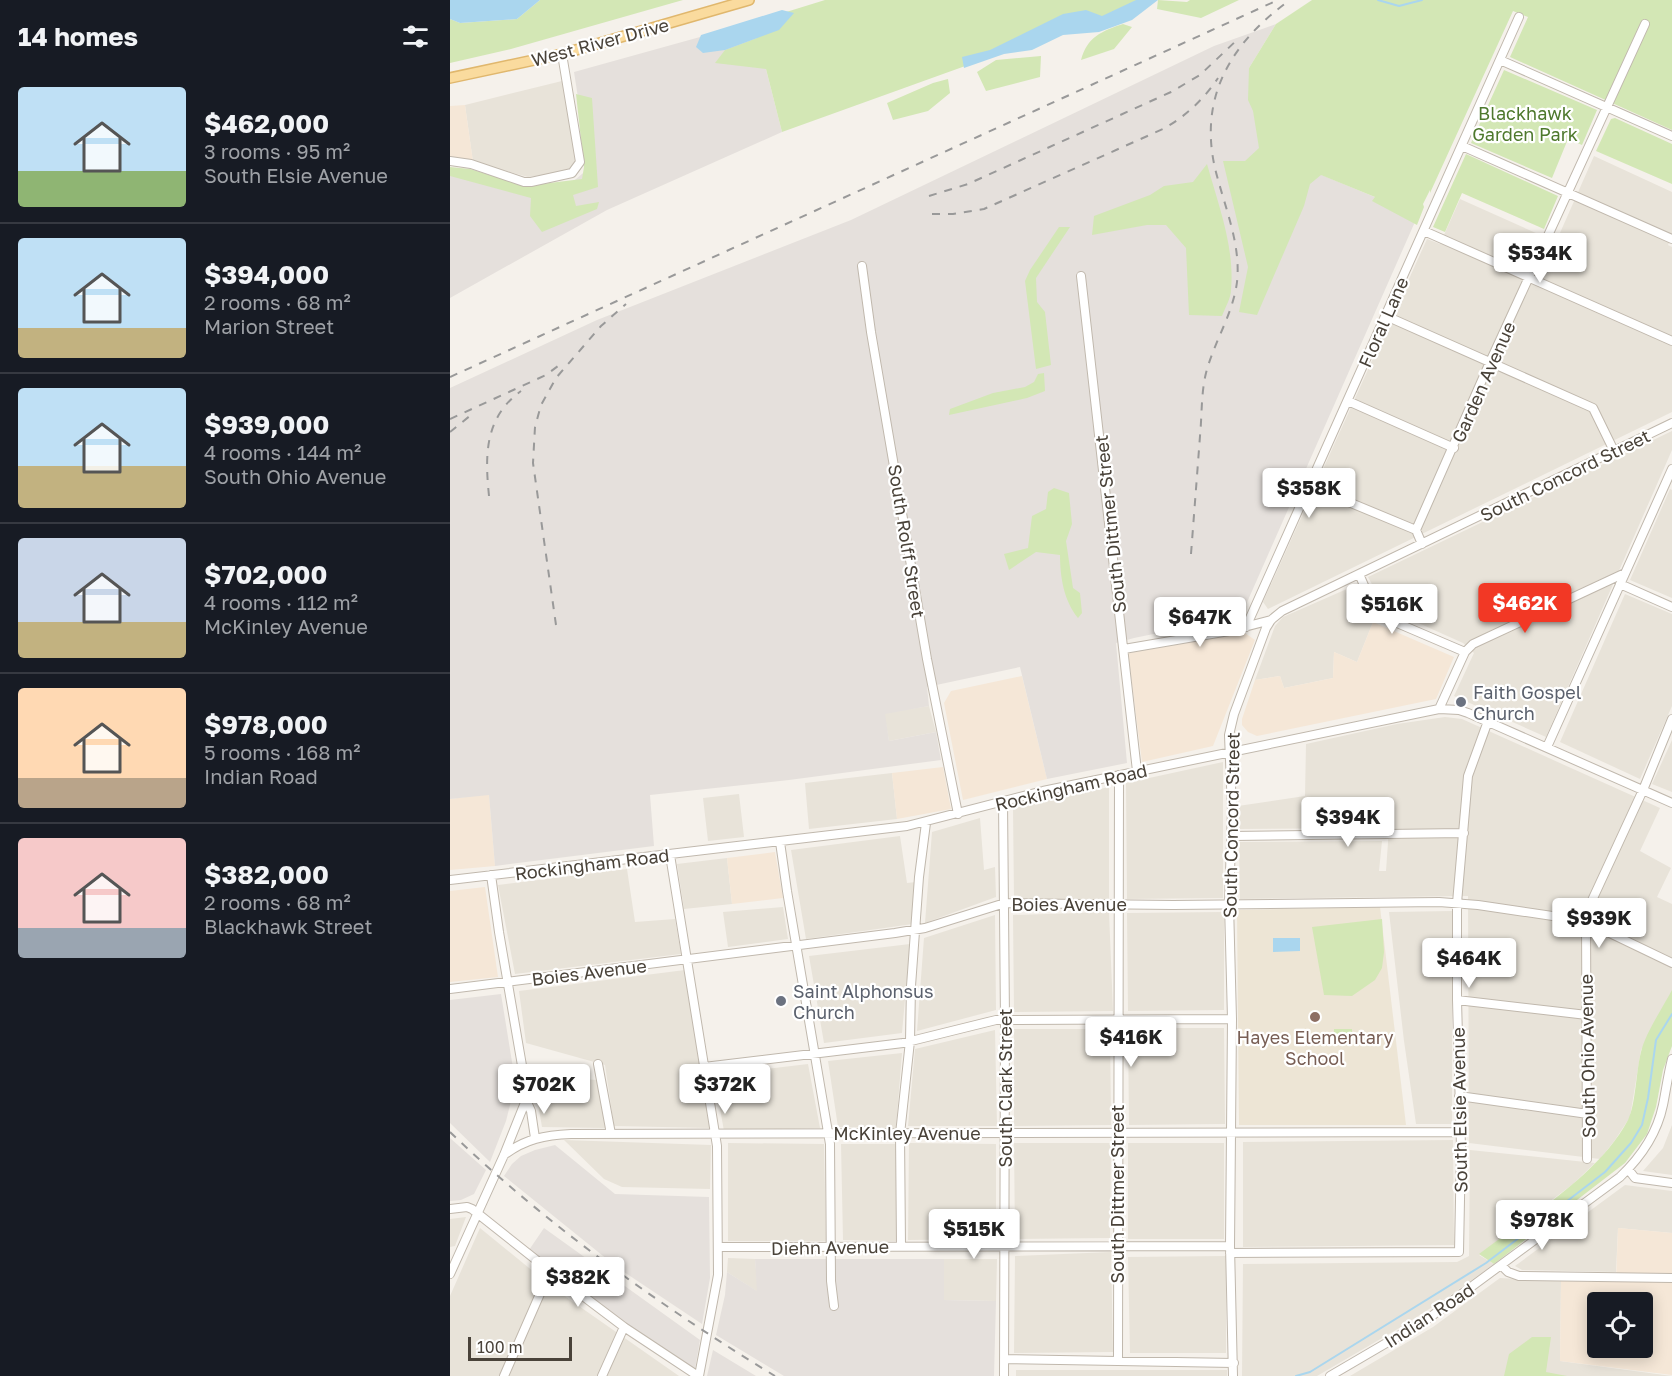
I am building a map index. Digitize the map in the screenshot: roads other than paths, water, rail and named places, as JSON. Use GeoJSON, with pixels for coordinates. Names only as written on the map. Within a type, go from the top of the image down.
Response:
{"type":"FeatureCollection","features":[{"type":"Feature","properties":{"kind":"main road","name":"West River Drive"},"geometry":{"type":"LineString","coordinates":[[450,78],[562,54],[749,0]]}},
{"type":"Feature","properties":{"kind":"street","name":"Floral Lane"},"geometry":{"type":"LineString","coordinates":[[1246,627],[1519,17]]}},
{"type":"Feature","properties":{"kind":"street","name":"Garden Avenue"},"geometry":{"type":"LineString","coordinates":[[1416,530],[1490,362],[1645,24]]}},
{"type":"Feature","properties":{"kind":"street"},"geometry":{"type":"LineString","coordinates":[[450,160],[471,164],[524,182],[572,173],[580,162],[562,54]]}},
{"type":"Feature","properties":{"kind":"street"},"geometry":{"type":"LineString","coordinates":[[1500,60],[1672,136]]}},
{"type":"Feature","properties":{"kind":"street"},"geometry":{"type":"LineString","coordinates":[[1462,146],[1672,239]]}},
{"type":"Feature","properties":{"kind":"street"},"geometry":{"type":"LineString","coordinates":[[1424,231],[1672,341]]}},
{"type":"Feature","properties":{"kind":"street","name":"South Rolff Street"},"geometry":{"type":"LineString","coordinates":[[862,266],[871,332],[927,659],[958,814]]}},
{"type":"Feature","properties":{"kind":"street","name":"South Dittmer Street"},"geometry":{"type":"LineString","coordinates":[[1081,276],[1137,771]]}},
{"type":"Feature","properties":{"kind":"street"},"geometry":{"type":"LineString","coordinates":[[1386,316],[1593,408],[1614,451]]}},
{"type":"Feature","properties":{"kind":"street"},"geometry":{"type":"LineString","coordinates":[[1348,401],[1454,448]]}},
{"type":"Feature","properties":{"kind":"street","name":"South Concord Street"},"geometry":{"type":"LineString","coordinates":[[1233,1376],[1230,1250],[1232,1019],[1229,904],[1232,836],[1229,735],[1234,714],[1263,635],[1271,620],[1282,611],[1672,423]]}},
{"type":"Feature","properties":{"kind":"street"},"geometry":{"type":"LineString","coordinates":[[1547,747],[1625,573],[1670,481],[1672,469]]}},
{"type":"Feature","properties":{"kind":"street"},"geometry":{"type":"LineString","coordinates":[[1310,486],[1416,530],[1422,544]]}},
{"type":"Feature","properties":{"kind":"street"},"geometry":{"type":"LineString","coordinates":[[1440,709],[1464,652],[1473,644],[1625,573]]}},
{"type":"Feature","properties":{"kind":"street"},"geometry":{"type":"LineString","coordinates":[[1359,574],[1374,608],[1383,617],[1464,652]]}},
{"type":"Feature","properties":{"kind":"street"},"geometry":{"type":"LineString","coordinates":[[1620,584],[1672,607]]}},
{"type":"Feature","properties":{"kind":"street"},"geometry":{"type":"LineString","coordinates":[[1124,649],[1246,627],[1271,620]]}},
{"type":"Feature","properties":{"kind":"street","name":"Rockingham Road"},"geometry":{"type":"LineString","coordinates":[[450,880],[926,823],[1003,801],[1137,771],[1440,709],[1459,710],[1488,721],[1672,803]]}},
{"type":"Feature","properties":{"kind":"street","name":"South Ohio Avenue"},"geometry":{"type":"LineString","coordinates":[[1587,1159],[1586,924],[1588,909],[1643,790],[1672,719]]}},
{"type":"Feature","properties":{"kind":"street","name":"South Elsie Avenue"},"geometry":{"type":"LineString","coordinates":[[1459,1252],[1457,903],[1468,776],[1488,721]]}},
{"type":"Feature","properties":{"kind":"street","name":"South Dittmer Street"},"geometry":{"type":"LineString","coordinates":[[1118,1361],[1119,776]]}},
{"type":"Feature","properties":{"kind":"street","name":"South Clark Street"},"geometry":{"type":"LineString","coordinates":[[1003,801],[1005,903],[1004,1376]]}},
{"type":"Feature","properties":{"kind":"street"},"geometry":{"type":"LineString","coordinates":[[901,1246],[900,1134],[910,1041],[915,930],[926,823]]}},
{"type":"Feature","properties":{"kind":"street"},"geometry":{"type":"LineString","coordinates":[[1232,836],[1464,833]]}},
{"type":"Feature","properties":{"kind":"street"},"geometry":{"type":"LineString","coordinates":[[780,842],[829,1134],[834,1306]]}},
{"type":"Feature","properties":{"kind":"street"},"geometry":{"type":"LineString","coordinates":[[450,1209],[467,1207],[477,1212],[624,1327],[698,1376],[718,1275],[715,1134],[670,855]]}},
{"type":"Feature","properties":{"kind":"street"},"geometry":{"type":"LineString","coordinates":[[491,875],[526,1100],[531,1111],[535,1138]]}},
{"type":"Feature","properties":{"kind":"street","name":"Boies Avenue"},"geometry":{"type":"LineString","coordinates":[[450,989],[915,930],[1005,903],[1457,903],[1596,926],[1672,963]]}},
{"type":"Feature","properties":{"kind":"street"},"geometry":{"type":"LineString","coordinates":[[1457,1000],[1587,1016]]}},
{"type":"Feature","properties":{"kind":"street"},"geometry":{"type":"LineString","coordinates":[[704,1067],[910,1041],[996,1020],[1232,1019]]}},
{"type":"Feature","properties":{"kind":"street","name":"Indian Road"},"geometry":{"type":"LineString","coordinates":[[1330,1376],[1429,1318],[1628,1169],[1640,1155],[1655,1129],[1662,1108],[1672,1059]]}},
{"type":"Feature","properties":{"kind":"street"},"geometry":{"type":"LineString","coordinates":[[598,1064],[611,1134]]}},
{"type":"Feature","properties":{"kind":"street"},"geometry":{"type":"LineString","coordinates":[[1459,1096],[1588,1114]]}},
{"type":"Feature","properties":{"kind":"street"},"geometry":{"type":"LineString","coordinates":[[450,1274],[455,1252],[504,1155],[526,1100]]}},
{"type":"Feature","properties":{"kind":"street","name":"McKinley Avenue"},"geometry":{"type":"LineString","coordinates":[[504,1155],[516,1146],[548,1135],[1460,1132]]}},
{"type":"Feature","properties":{"kind":"street"},"geometry":{"type":"LineString","coordinates":[[1628,1169],[1635,1178],[1672,1183]]}},
{"type":"Feature","properties":{"kind":"street","name":"Diehn Avenue"},"geometry":{"type":"LineString","coordinates":[[718,1247],[1117,1246],[1230,1250],[1459,1252]]}},
{"type":"Feature","properties":{"kind":"street"},"geometry":{"type":"LineString","coordinates":[[1501,1265],[1508,1272],[1519,1276],[1672,1278]]}},
{"type":"Feature","properties":{"kind":"street"},"geometry":{"type":"LineString","coordinates":[[504,1376],[550,1271]]}},
{"type":"Feature","properties":{"kind":"street"},"geometry":{"type":"LineString","coordinates":[[602,1376],[624,1327]]}},
{"type":"Feature","properties":{"kind":"street"},"geometry":{"type":"LineString","coordinates":[[1004,1359],[1233,1364]]}},
{"type":"Feature","properties":{"kind":"water"},"geometry":{"type":"Polygon","coordinates":[[[450,0],[540,0],[517,19],[460,23],[450,19],[450,0]]]}},
{"type":"Feature","properties":{"kind":"water"},"geometry":{"type":"Polygon","coordinates":[[[1136,0],[1158,0],[1132,20],[1099,32],[1063,35],[1032,50],[1004,54],[964,68],[962,57],[990,50],[1063,14],[1086,10],[1102,16],[1136,0]]]}},
{"type":"Feature","properties":{"kind":"water"},"geometry":{"type":"Polygon","coordinates":[[[782,10],[794,13],[779,30],[725,50],[703,53],[696,47],[701,35],[782,10]]]}},
{"type":"Feature","properties":{"kind":"water"},"geometry":{"type":"Polygon","coordinates":[[[1273,938],[1300,938],[1300,951],[1273,952],[1273,938]]]}},
{"type":"Feature","properties":{"kind":"waterway"},"geometry":{"type":"LineString","coordinates":[[1378,0],[1399,6],[1422,0]]}},
{"type":"Feature","properties":{"kind":"waterway"},"geometry":{"type":"LineString","coordinates":[[1296,1376],[1310,1372],[1486,1263],[1605,1172],[1631,1143],[1642,1125],[1656,1040],[1672,1014]]}},
{"type":"Feature","properties":{"kind":"railway"},"geometry":{"type":"LineString","coordinates":[[450,377],[1278,0]]}},
{"type":"Feature","properties":{"kind":"railway"},"geometry":{"type":"LineString","coordinates":[[1191,554],[1204,381],[1209,362],[1232,305],[1238,269],[1235,242],[1212,148],[1211,122],[1215,98],[1223,76],[1250,35],[1290,0]]}},
{"type":"Feature","properties":{"kind":"railway"},"geometry":{"type":"LineString","coordinates":[[929,196],[968,184],[1171,92],[1200,75],[1239,38]]}},
{"type":"Feature","properties":{"kind":"railway"},"geometry":{"type":"LineString","coordinates":[[932,214],[953,214],[984,209],[1163,129],[1194,107],[1218,78]]}},
{"type":"Feature","properties":{"kind":"railway"},"geometry":{"type":"LineString","coordinates":[[556,625],[533,463],[535,427],[541,405],[556,378],[601,326],[626,304]]}},
{"type":"Feature","properties":{"kind":"railway"},"geometry":{"type":"LineString","coordinates":[[450,419],[546,375],[562,363]]}},
{"type":"Feature","properties":{"kind":"railway"},"geometry":{"type":"LineString","coordinates":[[489,496],[487,467],[490,439],[500,413],[521,391]]}},
{"type":"Feature","properties":{"kind":"railway"},"geometry":{"type":"LineString","coordinates":[[450,432],[471,415]]}},
{"type":"Feature","properties":{"kind":"railway"},"geometry":{"type":"LineString","coordinates":[[450,1132],[526,1200],[606,1263],[689,1321],[775,1376]]}},
{"type":"Feature","properties":{"kind":"place","name":"Faith Gospel Church"},"geometry":{"type":"Point","coordinates":[1461,702]}},
{"type":"Feature","properties":{"kind":"place","name":"Saint Alphonsus Church"},"geometry":{"type":"Point","coordinates":[781,1001]}},
{"type":"Feature","properties":{"kind":"place","name":"Hayes Elementary School"},"geometry":{"type":"Point","coordinates":[1315,1017]}},
{"type":"Feature","properties":{"kind":"park label","name":"Blackhawk Garden Park"},"geometry":{"type":"Point","coordinates":[1525,123]}}]}
